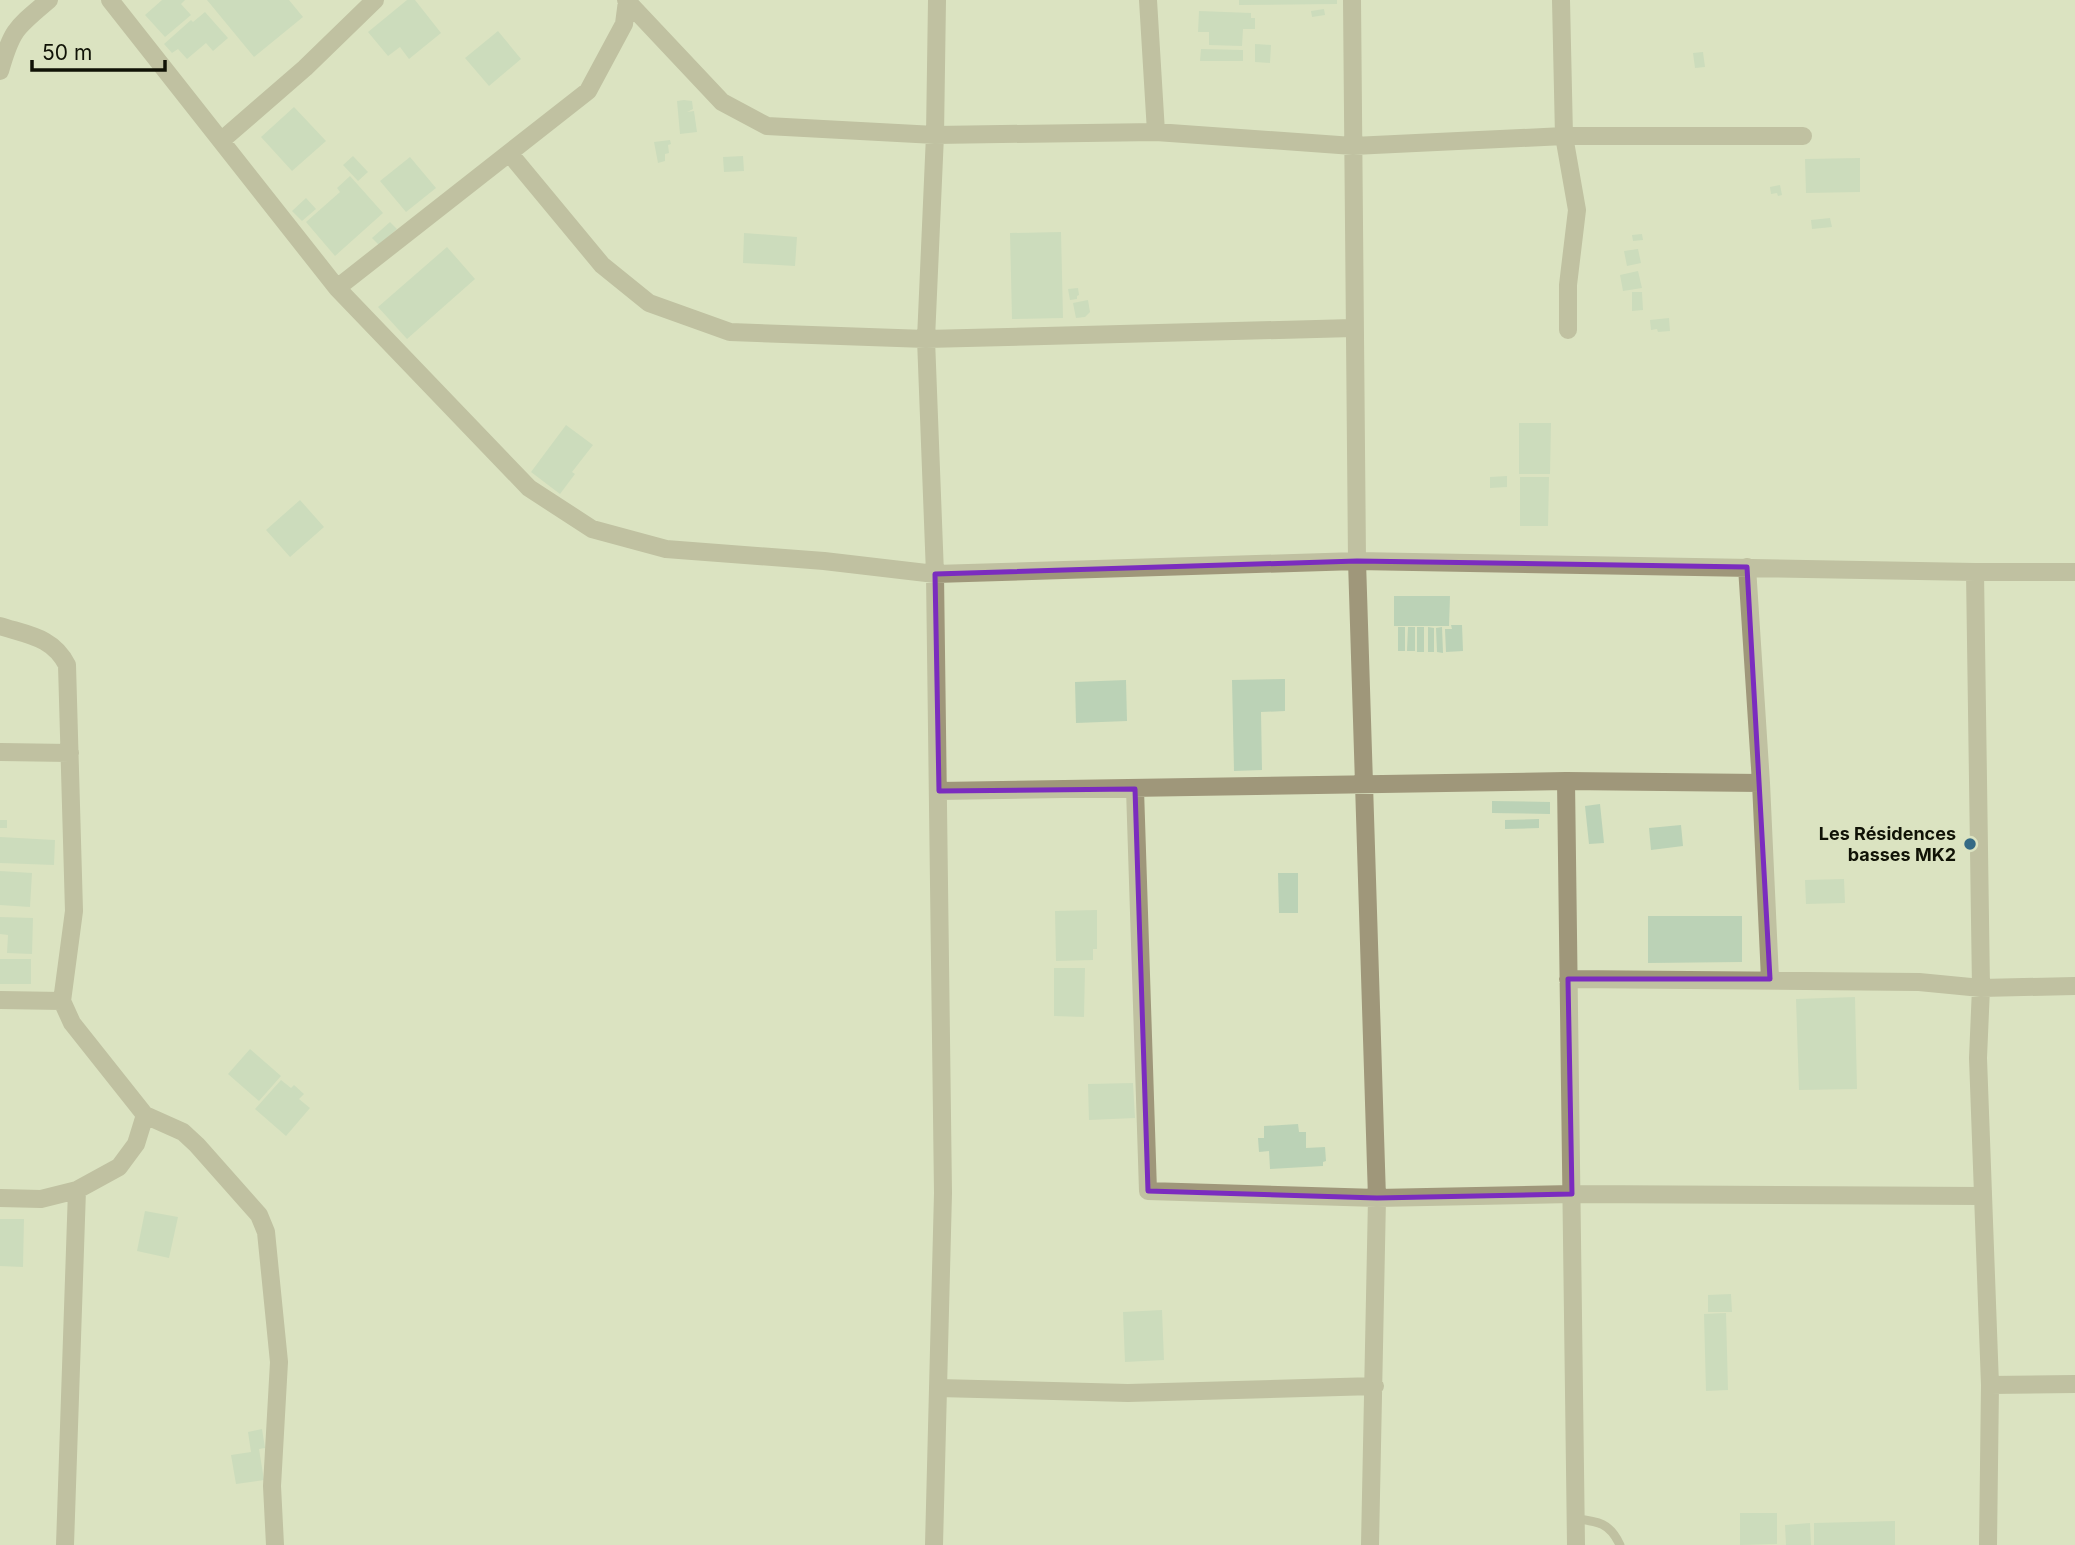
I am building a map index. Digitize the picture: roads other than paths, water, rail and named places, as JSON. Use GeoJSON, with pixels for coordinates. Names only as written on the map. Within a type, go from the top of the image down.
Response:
{"type":"FeatureCollection","features":[{"type":"Feature","properties":{"kind":"street"},"geometry":{"type":"LineString","coordinates":[[0,71],[8,42],[16,28],[49,0]]}},
{"type":"Feature","properties":{"kind":"street"},"geometry":{"type":"LineString","coordinates":[[110,0],[337,288],[529,488],[592,529],[666,549],[824,561],[935,574],[1357,561],[2075,572]]}},
{"type":"Feature","properties":{"kind":"street"},"geometry":{"type":"LineString","coordinates":[[222,140],[306,68],[375,0]]}},
{"type":"Feature","properties":{"kind":"street"},"geometry":{"type":"LineString","coordinates":[[337,288],[588,91],[624,24],[626,0]]}},
{"type":"Feature","properties":{"kind":"street"},"geometry":{"type":"LineString","coordinates":[[626,0],[722,102],[767,126],[935,135],[1156,132],[1353,146],[1564,136],[1803,136]]}},
{"type":"Feature","properties":{"kind":"street"},"geometry":{"type":"LineString","coordinates":[[934,1545],[943,1193],[935,574],[926,339],[935,135],[937,0]]}},
{"type":"Feature","properties":{"kind":"street"},"geometry":{"type":"LineString","coordinates":[[1148,0],[1156,132]]}},
{"type":"Feature","properties":{"kind":"street"},"geometry":{"type":"LineString","coordinates":[[1352,0],[1357,561],[1377,1198],[1370,1545]]}},
{"type":"Feature","properties":{"kind":"street"},"geometry":{"type":"LineString","coordinates":[[1561,0],[1564,136],[1577,210],[1569,285],[1568,330]]}},
{"type":"Feature","properties":{"kind":"street"},"geometry":{"type":"LineString","coordinates":[[510,154],[602,265],[649,303],[730,332],[926,339],[1353,328]]}},
{"type":"Feature","properties":{"kind":"street"},"geometry":{"type":"LineString","coordinates":[[1747,567],[1770,979]]}},
{"type":"Feature","properties":{"kind":"street"},"geometry":{"type":"LineString","coordinates":[[1975,572],[1981,988],[1978,1058],[1990,1385],[1988,1545]]}},
{"type":"Feature","properties":{"kind":"street"},"geometry":{"type":"LineString","coordinates":[[0,626],[44,640],[60,651],[67,665],[74,911],[62,1001],[72,1023],[145,1115],[183,1132],[197,1145],[259,1215],[266,1232],[279,1362],[272,1486],[275,1545]]}},
{"type":"Feature","properties":{"kind":"street"},"geometry":{"type":"LineString","coordinates":[[0,752],[70,753]]}},
{"type":"Feature","properties":{"kind":"street"},"geometry":{"type":"LineString","coordinates":[[939,790],[1135,789],[1566,780],[1761,783]]}},
{"type":"Feature","properties":{"kind":"street"},"geometry":{"type":"LineString","coordinates":[[1566,780],[1576,1545]]}},
{"type":"Feature","properties":{"kind":"street"},"geometry":{"type":"LineString","coordinates":[[1135,789],[1148,1191],[1377,1198],[1572,1194],[1983,1196]]}},
{"type":"Feature","properties":{"kind":"street"},"geometry":{"type":"LineString","coordinates":[[1568,979],[1919,982],[1981,988],[2075,986]]}},
{"type":"Feature","properties":{"kind":"street"},"geometry":{"type":"LineString","coordinates":[[0,1000],[62,1001]]}},
{"type":"Feature","properties":{"kind":"street"},"geometry":{"type":"LineString","coordinates":[[0,1198],[41,1199],[77,1190],[119,1167],[136,1144],[145,1115]]}},
{"type":"Feature","properties":{"kind":"street"},"geometry":{"type":"LineString","coordinates":[[65,1545],[77,1190]]}},
{"type":"Feature","properties":{"kind":"street"},"geometry":{"type":"LineString","coordinates":[[1990,1385],[2075,1384]]}},
{"type":"Feature","properties":{"kind":"street"},"geometry":{"type":"LineString","coordinates":[[938,1388],[1129,1393],[1375,1386]]}},
{"type":"Feature","properties":{"kind":"lane"},"geometry":{"type":"LineString","coordinates":[[1576,1519],[1599,1521],[1616,1535],[1620,1545]]}},
{"type":"Feature","properties":{"kind":"place","name":"Les Résidences basses MK2"},"geometry":{"type":"Point","coordinates":[1970,844]}}]}
